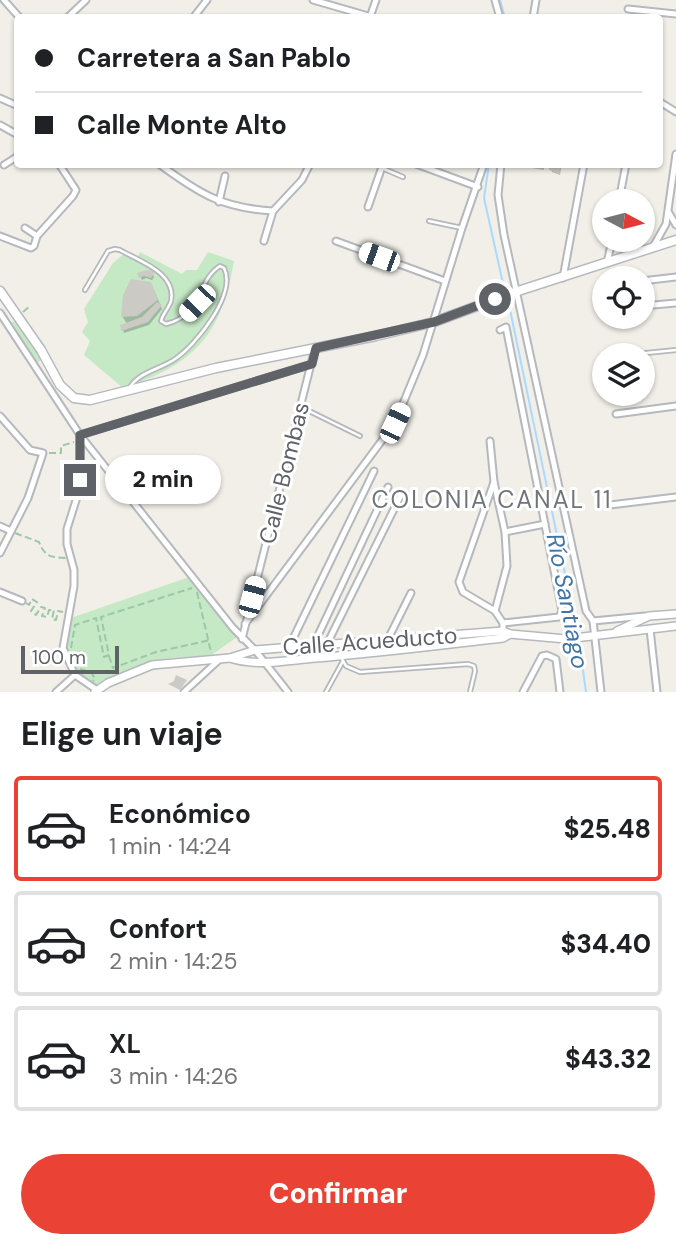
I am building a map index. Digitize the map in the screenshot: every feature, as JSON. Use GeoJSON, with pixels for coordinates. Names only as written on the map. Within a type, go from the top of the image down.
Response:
{"type":"FeatureCollection","features":[{"type":"Feature","properties":{"kind":"main road"},"geometry":{"type":"LineString","coordinates":[[655,246],[676,240]]}},
{"type":"Feature","properties":{"kind":"main road"},"geometry":{"type":"LineString","coordinates":[[0,291],[19,316],[60,385],[74,398],[90,400],[240,362],[434,322],[515,292],[639,252]]}},
{"type":"Feature","properties":{"kind":"street"},"geometry":{"type":"LineString","coordinates":[[4,0],[16,14]]}},
{"type":"Feature","properties":{"kind":"street"},"geometry":{"type":"LineString","coordinates":[[71,14],[86,0]]}},
{"type":"Feature","properties":{"kind":"street"},"geometry":{"type":"LineString","coordinates":[[196,14],[207,0]]}},
{"type":"Feature","properties":{"kind":"street"},"geometry":{"type":"LineString","coordinates":[[313,0],[362,14]]}},
{"type":"Feature","properties":{"kind":"street"},"geometry":{"type":"LineString","coordinates":[[628,9],[676,14]]}},
{"type":"Feature","properties":{"kind":"street"},"geometry":{"type":"LineString","coordinates":[[655,243],[669,213],[676,153]]}},
{"type":"Feature","properties":{"kind":"street"},"geometry":{"type":"LineString","coordinates":[[4,165],[14,159]]}},
{"type":"Feature","properties":{"kind":"street"},"geometry":{"type":"LineString","coordinates":[[0,236],[31,248],[36,243],[37,236],[76,190],[62,168]]}},
{"type":"Feature","properties":{"kind":"street"},"geometry":{"type":"LineString","coordinates":[[164,168],[184,183],[219,202],[247,209],[273,211]]}},
{"type":"Feature","properties":{"kind":"street"},"geometry":{"type":"LineString","coordinates":[[264,241],[273,211],[302,180],[308,168]]}},
{"type":"Feature","properties":{"kind":"street"},"geometry":{"type":"LineString","coordinates":[[368,207],[381,168]]}},
{"type":"Feature","properties":{"kind":"street"},"geometry":{"type":"LineString","coordinates":[[427,168],[478,187]]}},
{"type":"Feature","properties":{"kind":"street"},"geometry":{"type":"LineString","coordinates":[[245,624],[395,423],[434,322],[434,313],[483,168]]}},
{"type":"Feature","properties":{"kind":"street"},"geometry":{"type":"LineString","coordinates":[[501,168],[498,195],[515,292],[586,611],[593,621],[592,638],[601,691]]}},
{"type":"Feature","properties":{"kind":"street"},"geometry":{"type":"LineString","coordinates":[[564,278],[583,168]]}},
{"type":"Feature","properties":{"kind":"street"},"geometry":{"type":"LineString","coordinates":[[621,189],[625,168]]}},
{"type":"Feature","properties":{"kind":"street"},"geometry":{"type":"LineString","coordinates":[[219,202],[225,176]]}},
{"type":"Feature","properties":{"kind":"street"},"geometry":{"type":"LineString","coordinates":[[669,213],[676,225]]}},
{"type":"Feature","properties":{"kind":"street"},"geometry":{"type":"LineString","coordinates":[[25,228],[37,236]]}},
{"type":"Feature","properties":{"kind":"street"},"geometry":{"type":"LineString","coordinates":[[336,241],[445,281]]}},
{"type":"Feature","properties":{"kind":"street"},"geometry":{"type":"LineString","coordinates":[[607,263],[609,252]]}},
{"type":"Feature","properties":{"kind":"street"},"geometry":{"type":"LineString","coordinates":[[655,279],[676,277]]}},
{"type":"Feature","properties":{"kind":"street"},"geometry":{"type":"LineString","coordinates":[[9,302],[0,312],[79,438],[242,639],[255,650],[288,691]]}},
{"type":"Feature","properties":{"kind":"street"},"geometry":{"type":"LineString","coordinates":[[655,305],[676,303]]}},
{"type":"Feature","properties":{"kind":"street"},"geometry":{"type":"LineString","coordinates":[[494,482],[459,582],[463,592],[495,611],[505,631],[559,617],[561,615],[545,524],[506,327],[500,330]]}},
{"type":"Feature","properties":{"kind":"street","name":"Calle Bombas"},"geometry":{"type":"LineString","coordinates":[[242,639],[316,348]]}},
{"type":"Feature","properties":{"kind":"street"},"geometry":{"type":"LineString","coordinates":[[79,438],[312,364]]}},
{"type":"Feature","properties":{"kind":"street"},"geometry":{"type":"LineString","coordinates":[[616,414],[676,406]]}},
{"type":"Feature","properties":{"kind":"street"},"geometry":{"type":"LineString","coordinates":[[0,416],[30,450],[43,453],[28,498],[0,553]]}},
{"type":"Feature","properties":{"kind":"street"},"geometry":{"type":"LineString","coordinates":[[79,438],[80,480],[67,529],[66,544],[71,558],[74,586],[63,648],[75,676],[94,688]]}},
{"type":"Feature","properties":{"kind":"street"},"geometry":{"type":"LineString","coordinates":[[490,441],[494,482],[505,532],[507,566],[495,611]]}},
{"type":"Feature","properties":{"kind":"street"},"geometry":{"type":"LineString","coordinates":[[289,648],[374,471]]}},
{"type":"Feature","properties":{"kind":"street"},"geometry":{"type":"LineString","coordinates":[[313,646],[388,487]]}},
{"type":"Feature","properties":{"kind":"street"},"geometry":{"type":"LineString","coordinates":[[327,644],[401,495]]}},
{"type":"Feature","properties":{"kind":"street"},"geometry":{"type":"LineString","coordinates":[[610,505],[676,497]]}},
{"type":"Feature","properties":{"kind":"street"},"geometry":{"type":"LineString","coordinates":[[505,532],[545,524]]}},
{"type":"Feature","properties":{"kind":"street"},"geometry":{"type":"LineString","coordinates":[[0,526],[11,531]]}},
{"type":"Feature","properties":{"kind":"street"},"geometry":{"type":"LineString","coordinates":[[0,592],[22,601]]}},
{"type":"Feature","properties":{"kind":"street"},"geometry":{"type":"LineString","coordinates":[[386,651],[388,639],[411,593]]}},
{"type":"Feature","properties":{"kind":"street","name":"Calle Acueducto"},"geometry":{"type":"LineString","coordinates":[[608,636],[649,616],[676,614]]}},
{"type":"Feature","properties":{"kind":"street"},"geometry":{"type":"LineString","coordinates":[[593,621],[649,616]]}},
{"type":"Feature","properties":{"kind":"street","name":"Calle Acueducto"},"geometry":{"type":"LineString","coordinates":[[94,688],[152,665],[230,658],[255,650],[505,631],[566,639],[592,638],[676,626]]}},
{"type":"Feature","properties":{"kind":"street"},"geometry":{"type":"LineString","coordinates":[[650,629],[657,691]]}},
{"type":"Feature","properties":{"kind":"street","name":"Calle Acueducto"},"geometry":{"type":"LineString","coordinates":[[230,658],[265,662],[342,658],[505,631]]}},
{"type":"Feature","properties":{"kind":"street"},"geometry":{"type":"LineString","coordinates":[[524,691],[542,656],[547,655],[556,659],[560,691]]}},
{"type":"Feature","properties":{"kind":"street"},"geometry":{"type":"LineString","coordinates":[[184,691],[220,659]]}},
{"type":"Feature","properties":{"kind":"street"},"geometry":{"type":"LineString","coordinates":[[56,691],[75,676]]}},
{"type":"Feature","properties":{"kind":"lane"},"geometry":{"type":"LineString","coordinates":[[386,168],[403,177]]}},
{"type":"Feature","properties":{"kind":"lane"},"geometry":{"type":"LineString","coordinates":[[429,220],[462,228]]}},
{"type":"Feature","properties":{"kind":"lane"},"geometry":{"type":"LineString","coordinates":[[85,290],[108,251],[120,250],[160,273],[169,283],[172,292],[170,304],[161,321],[166,324],[186,314],[197,303],[211,272],[220,266],[227,273],[222,299],[192,346],[173,360],[134,379],[128,391]]}},
{"type":"Feature","properties":{"kind":"lane"},"geometry":{"type":"LineString","coordinates":[[655,352],[676,350]]}},
{"type":"Feature","properties":{"kind":"lane"},"geometry":{"type":"LineString","coordinates":[[301,407],[360,436]]}},
{"type":"Feature","properties":{"kind":"lane"},"geometry":{"type":"LineString","coordinates":[[326,691],[342,658]]}},
{"type":"Feature","properties":{"kind":"lane"},"geometry":{"type":"LineString","coordinates":[[342,658],[346,666],[360,672],[468,664],[474,666],[475,671],[470,691]]}},
{"type":"Feature","properties":{"kind":"path"},"geometry":{"type":"LineString","coordinates":[[19,316],[30,306]]}},
{"type":"Feature","properties":{"kind":"path"},"geometry":{"type":"LineString","coordinates":[[43,453],[61,453],[61,446],[79,438]]}},
{"type":"Feature","properties":{"kind":"path"},"geometry":{"type":"LineString","coordinates":[[11,531],[39,542],[49,557],[71,558]]}},
{"type":"Feature","properties":{"kind":"path"},"geometry":{"type":"LineString","coordinates":[[209,659],[210,640],[196,587],[101,617],[113,668],[156,652],[210,640]]}},
{"type":"Feature","properties":{"kind":"path"},"geometry":{"type":"LineString","coordinates":[[22,601],[29,605],[32,599],[37,602],[31,611],[36,615],[41,607],[45,608],[43,616],[47,617],[49,610],[54,610],[52,619],[56,620],[58,611],[63,612],[62,619],[68,621]]}},
{"type":"Feature","properties":{"kind":"path"},"geometry":{"type":"LineString","coordinates":[[71,651],[75,625],[96,618],[104,657],[109,655]]}},
{"type":"Feature","properties":{"kind":"path"},"geometry":{"type":"LineString","coordinates":[[75,661],[80,671],[91,673],[95,679],[94,688]]}},
{"type":"Feature","properties":{"kind":"green space"},"geometry":{"type":"Polygon","coordinates":[[[140,252],[182,274],[186,270],[197,270],[208,252],[234,261],[221,309],[201,343],[187,357],[169,368],[123,388],[84,355],[90,341],[82,332],[88,322],[84,309],[113,263],[125,253],[137,259],[140,252]]]}},
{"type":"Feature","properties":{"kind":"green space"},"geometry":{"type":"Polygon","coordinates":[[[16,320],[42,359],[36,364],[10,324],[16,320]]]}},
{"type":"Feature","properties":{"kind":"green space"},"geometry":{"type":"Polygon","coordinates":[[[192,576],[240,635],[210,656],[170,658],[144,663],[96,686],[72,664],[66,649],[71,618],[192,576]]]}},
{"type":"Feature","properties":{"kind":"building"},"geometry":{"type":"Polygon","coordinates":[[[549,168],[560,168],[559,173],[549,168]]]}},
{"type":"Feature","properties":{"kind":"building"},"geometry":{"type":"Polygon","coordinates":[[[153,271],[151,278],[139,278],[137,273],[153,271]]]}},
{"type":"Feature","properties":{"kind":"building"},"geometry":{"type":"Polygon","coordinates":[[[131,279],[151,282],[158,300],[137,316],[121,317],[123,295],[131,279]]]}},
{"type":"Feature","properties":{"kind":"building"},"geometry":{"type":"Polygon","coordinates":[[[157,302],[162,305],[148,322],[121,331],[120,325],[142,317],[157,302]]]}},
{"type":"Feature","properties":{"kind":"building"},"geometry":{"type":"Polygon","coordinates":[[[176,675],[187,680],[180,690],[168,684],[174,681],[176,675]]]}},
{"type":"Feature","properties":{"kind":"waterway","name":"Río Santiago"},"geometry":{"type":"LineString","coordinates":[[500,0],[504,14]]}},
{"type":"Feature","properties":{"kind":"waterway","name":"Río Santiago"},"geometry":{"type":"LineString","coordinates":[[488,168],[484,198],[504,288]]}},
{"type":"Feature","properties":{"kind":"waterway","name":"Río Santiago"},"geometry":{"type":"LineString","coordinates":[[509,305],[578,636]]}},
{"type":"Feature","properties":{"kind":"waterway","name":"Río Santiago"},"geometry":{"type":"LineString","coordinates":[[579,642],[586,692]]}},
{"type":"Feature","properties":{"kind":"district","name":"COLONIA CANAL 11"},"geometry":{"type":"Point","coordinates":[492,499]}},
{"type":"Feature","properties":{"kind":"route"},"geometry":{"type":"LineString","coordinates":[[80,480],[80,435],[312,364],[316,348],[434,322],[495,299]]}}]}
